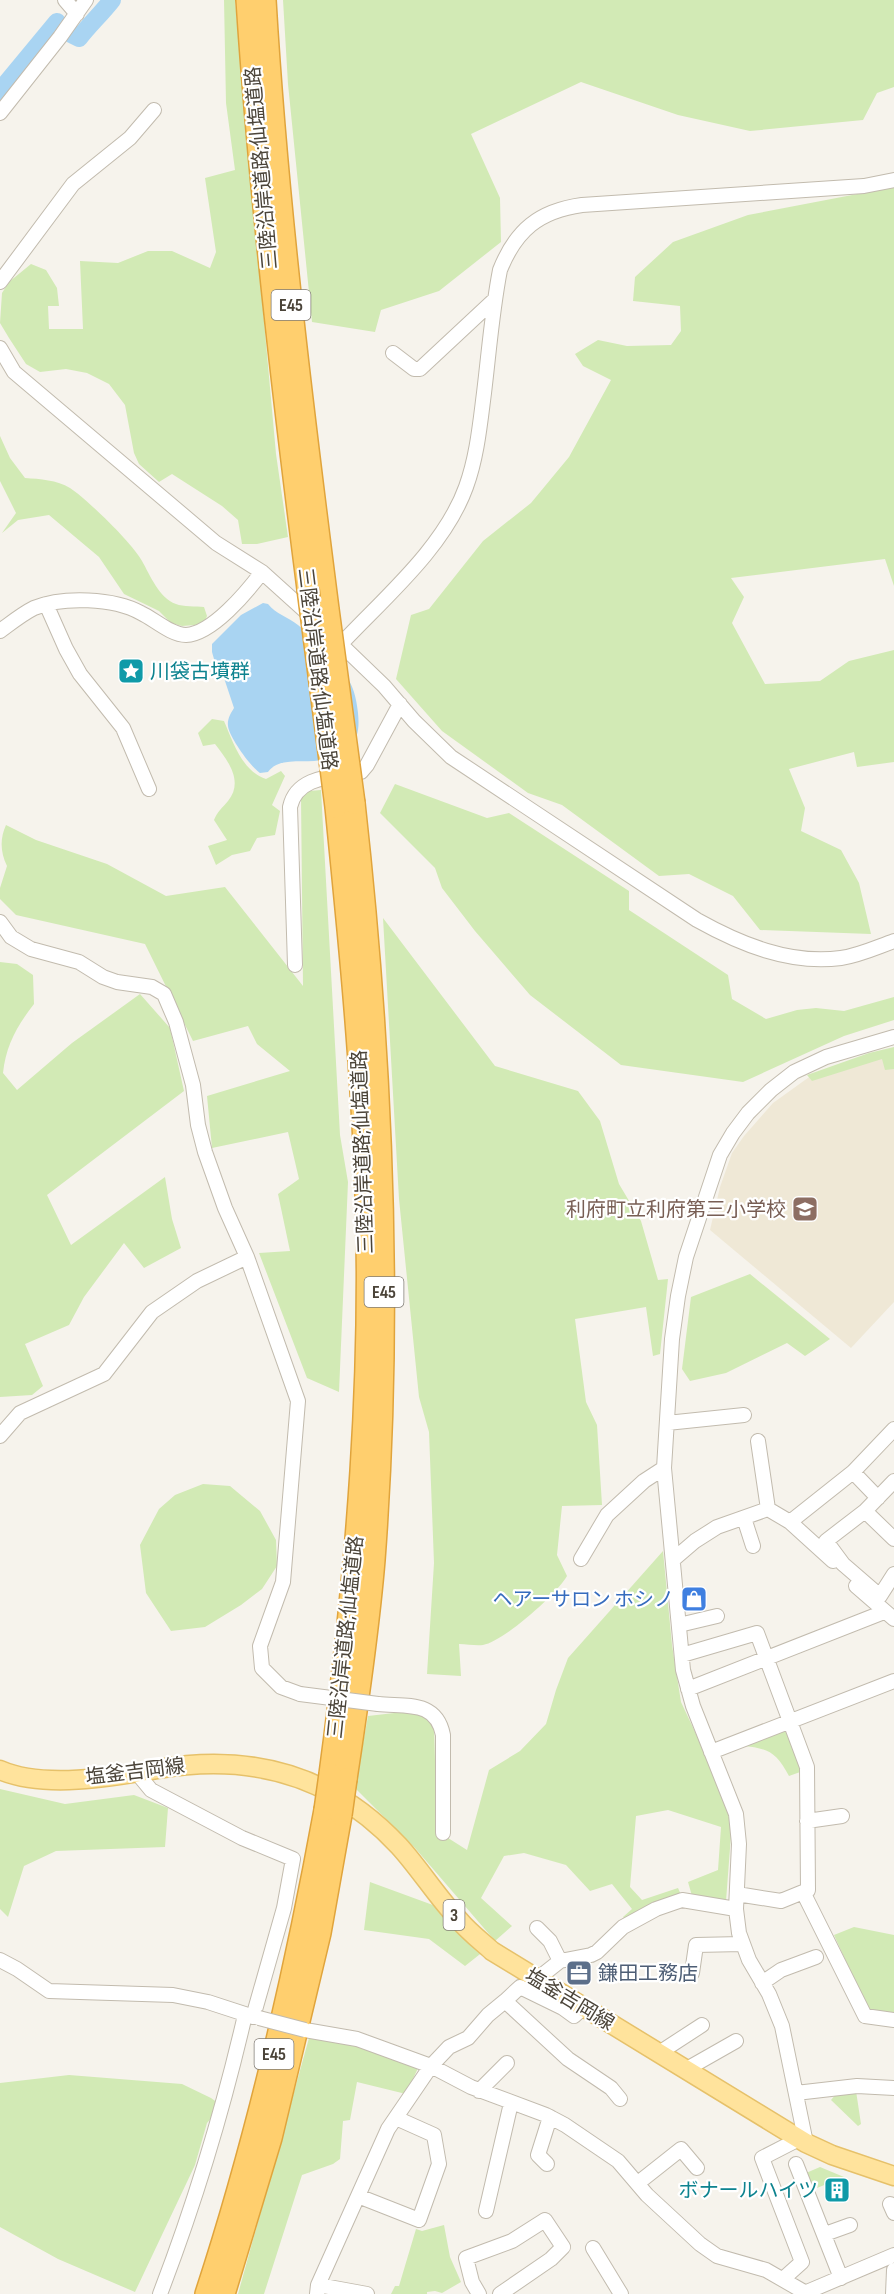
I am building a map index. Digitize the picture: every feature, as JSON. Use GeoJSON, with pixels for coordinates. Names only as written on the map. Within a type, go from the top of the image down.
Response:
{"type":"FeatureCollection","features":[{"type":"Feature","properties":{"kind":"highway","name":"三陸沿岸道路;仙塩道路"},"geometry":{"type":"LineString","coordinates":[[247,0],[258,150],[272,290],[308,589],[345,805]]}},
{"type":"Feature","properties":{"kind":"highway","name":"三陸沿岸道路;仙塩道路"},"geometry":{"type":"LineString","coordinates":[[231,2246],[255,2132],[333,1813],[356,1559],[367,1312],[365,1167],[345,805],[328,609],[289,287],[265,0]]}},
{"type":"Feature","properties":{"kind":"highway"},"geometry":{"type":"LineString","coordinates":[[204,2294],[231,2246]]}},
{"type":"Feature","properties":{"kind":"highway"},"geometry":{"type":"LineString","coordinates":[[225,2294],[231,2246]]}},
{"type":"Feature","properties":{"kind":"main road","name":"塩釜吉岡線"},"geometry":{"type":"LineString","coordinates":[[0,1770],[34,1778],[60,1780],[137,1773],[209,1762],[245,1765],[302,1778],[333,1793],[367,1814],[399,1846],[459,1921],[492,1952],[802,2141],[832,2155],[894,2176]]}},
{"type":"Feature","properties":{"kind":"street"},"geometry":{"type":"LineString","coordinates":[[65,0],[77,14]]}},
{"type":"Feature","properties":{"kind":"street"},"geometry":{"type":"LineString","coordinates":[[0,113],[86,0]]}},
{"type":"Feature","properties":{"kind":"street"},"geometry":{"type":"LineString","coordinates":[[0,282],[73,183],[130,138],[154,110]]}},
{"type":"Feature","properties":{"kind":"street"},"geometry":{"type":"LineString","coordinates":[[341,644],[440,536],[454,514],[466,488],[480,430],[494,300],[500,270],[506,254],[519,236],[547,213],[563,207],[864,186],[894,180]]}},
{"type":"Feature","properties":{"kind":"street"},"geometry":{"type":"LineString","coordinates":[[393,353],[414,369],[420,369],[494,300]]}},
{"type":"Feature","properties":{"kind":"street"},"geometry":{"type":"LineString","coordinates":[[0,348],[14,372],[216,543],[262,572],[384,686],[436,744],[451,757],[697,920],[730,939],[755,948],[790,956],[828,959],[857,954],[894,940]]}},
{"type":"Feature","properties":{"kind":"street"},"geometry":{"type":"LineString","coordinates":[[0,631],[21,615],[46,604],[81,601],[120,604],[142,613],[181,635],[187,635],[210,625],[251,587],[262,572]]}},
{"type":"Feature","properties":{"kind":"street"},"geometry":{"type":"LineString","coordinates":[[46,604],[80,674],[123,728],[149,789]]}},
{"type":"Feature","properties":{"kind":"street"},"geometry":{"type":"LineString","coordinates":[[295,965],[290,807],[292,796],[307,783],[361,772],[400,704]]}},
{"type":"Feature","properties":{"kind":"street"},"geometry":{"type":"LineString","coordinates":[[0,922],[11,937],[31,949],[80,962],[103,977],[117,982],[152,987],[164,994],[176,1022],[193,1085],[198,1125],[205,1152],[225,1208],[247,1257],[298,1401],[284,1582],[260,1646],[262,1668],[281,1687],[300,1694],[420,1707],[430,1711],[441,1725],[443,1735],[443,1833]]}},
{"type":"Feature","properties":{"kind":"street"},"geometry":{"type":"LineString","coordinates":[[783,2279],[802,2262],[762,2158],[802,2141],[796,2092],[782,2026],[742,1944],[736,1909],[739,1827],[736,1814],[688,1689],[682,1654],[664,1468],[672,1339],[686,1257],[720,1155],[733,1133],[748,1113],[771,1090],[794,1072],[825,1057],[894,1037]]}},
{"type":"Feature","properties":{"kind":"street"},"geometry":{"type":"LineString","coordinates":[[0,1436],[20,1413],[104,1374],[152,1312],[197,1281],[247,1257]]}},
{"type":"Feature","properties":{"kind":"street"},"geometry":{"type":"LineString","coordinates":[[667,1423],[744,1415]]}},
{"type":"Feature","properties":{"kind":"street"},"geometry":{"type":"LineString","coordinates":[[790,1522],[853,1472],[894,1429]]}},
{"type":"Feature","properties":{"kind":"street"},"geometry":{"type":"LineString","coordinates":[[758,1441],[768,1509]]}},
{"type":"Feature","properties":{"kind":"street"},"geometry":{"type":"LineString","coordinates":[[581,1559],[607,1515],[644,1481],[664,1468]]}},
{"type":"Feature","properties":{"kind":"street"},"geometry":{"type":"LineString","coordinates":[[853,1472],[878,1498]]}},
{"type":"Feature","properties":{"kind":"street"},"geometry":{"type":"LineString","coordinates":[[894,1481],[865,1511],[826,1542],[843,1564],[880,1596],[894,1574]]}},
{"type":"Feature","properties":{"kind":"street"},"geometry":{"type":"LineString","coordinates":[[674,1559],[717,1527],[768,1509]]}},
{"type":"Feature","properties":{"kind":"street"},"geometry":{"type":"LineString","coordinates":[[688,1689],[765,1659],[889,1616],[790,1522],[768,1509]]}},
{"type":"Feature","properties":{"kind":"street"},"geometry":{"type":"LineString","coordinates":[[865,1511],[894,1539]]}},
{"type":"Feature","properties":{"kind":"street"},"geometry":{"type":"LineString","coordinates":[[744,1518],[753,1546]]}},
{"type":"Feature","properties":{"kind":"street"},"geometry":{"type":"LineString","coordinates":[[679,1625],[717,1616]]}},
{"type":"Feature","properties":{"kind":"street"},"geometry":{"type":"LineString","coordinates":[[682,1654],[757,1633],[807,1767],[808,1890],[781,1901],[737,1894]]}},
{"type":"Feature","properties":{"kind":"street"},"geometry":{"type":"LineString","coordinates":[[711,1752],[894,1681]]}},
{"type":"Feature","properties":{"kind":"street"},"geometry":{"type":"LineString","coordinates":[[137,1773],[151,1790],[242,1838],[293,1859],[284,1908],[252,2017],[185,2229],[160,2294]]}},
{"type":"Feature","properties":{"kind":"street"},"geometry":{"type":"LineString","coordinates":[[807,1821],[842,1816]]}},
{"type":"Feature","properties":{"kind":"street"},"geometry":{"type":"LineString","coordinates":[[803,1892],[865,2016],[894,2020]]}},
{"type":"Feature","properties":{"kind":"street"},"geometry":{"type":"LineString","coordinates":[[536,1980],[560,1961],[591,1955],[623,1927],[638,1918],[682,1900],[736,1909]]}},
{"type":"Feature","properties":{"kind":"street"},"geometry":{"type":"LineString","coordinates":[[537,1928],[550,1941],[560,1961]]}},
{"type":"Feature","properties":{"kind":"street"},"geometry":{"type":"LineString","coordinates":[[692,1973],[692,1940],[742,1944]]}},
{"type":"Feature","properties":{"kind":"street"},"geometry":{"type":"LineString","coordinates":[[762,1983],[781,1970],[816,1957]]}},
{"type":"Feature","properties":{"kind":"street"},"geometry":{"type":"LineString","coordinates":[[0,1960],[49,1991],[173,1995],[208,2002],[252,2017],[305,2030],[357,2039],[431,2066],[479,2091],[550,2117],[565,2125],[618,2161],[646,2195],[700,2244],[717,2256],[758,2267],[783,2279],[804,2293],[894,2260],[893,2294]]}},
{"type":"Feature","properties":{"kind":"street"},"geometry":{"type":"LineString","coordinates":[[367,2294],[318,2289],[388,2129],[431,2066],[449,2047],[468,2038],[488,2015],[520,1987],[563,2008],[574,2016],[584,2007]]}},
{"type":"Feature","properties":{"kind":"street"},"geometry":{"type":"LineString","coordinates":[[505,2001],[568,2059],[611,2088],[620,2099]]}},
{"type":"Feature","properties":{"kind":"street"},"geometry":{"type":"LineString","coordinates":[[659,2053],[702,2025]]}},
{"type":"Feature","properties":{"kind":"street"},"geometry":{"type":"LineString","coordinates":[[685,2070],[736,2042]]}},
{"type":"Feature","properties":{"kind":"street"},"geometry":{"type":"LineString","coordinates":[[479,2091],[507,2063]]}},
{"type":"Feature","properties":{"kind":"street"},"geometry":{"type":"LineString","coordinates":[[796,2092],[857,2086],[894,2088]]}},
{"type":"Feature","properties":{"kind":"street"},"geometry":{"type":"LineString","coordinates":[[486,2211],[511,2103]]}},
{"type":"Feature","properties":{"kind":"street"},"geometry":{"type":"LineString","coordinates":[[547,2164],[538,2155],[550,2117]]}},
{"type":"Feature","properties":{"kind":"street"},"geometry":{"type":"LineString","coordinates":[[358,2196],[419,2220],[439,2164],[434,2135],[396,2118]]}},
{"type":"Feature","properties":{"kind":"street"},"geometry":{"type":"LineString","coordinates":[[638,2183],[681,2149],[697,2168]]}},
{"type":"Feature","properties":{"kind":"street"},"geometry":{"type":"LineString","coordinates":[[795,2164],[841,2278]]}},
{"type":"Feature","properties":{"kind":"street"},"geometry":{"type":"LineString","coordinates":[[479,2294],[472,2282],[465,2258],[512,2241],[545,2220],[563,2247],[508,2292]]}},
{"type":"Feature","properties":{"kind":"street"},"geometry":{"type":"LineString","coordinates":[[825,2234],[850,2225]]}},
{"type":"Feature","properties":{"kind":"street"},"geometry":{"type":"LineString","coordinates":[[593,2248],[621,2294]]}},
{"type":"Feature","properties":{"kind":"shaded area","name":"利府町立利府第三小学校"},"geometry":{"type":"Polygon","coordinates":[[[894,1050],[894,1302],[851,1348],[710,1230],[720,1187],[732,1153],[773,1103],[812,1075],[894,1050]]]}},
{"type":"Feature","properties":{"kind":"green space"},"geometry":{"type":"Polygon","coordinates":[[[224,0],[235,0],[276,454],[288,537],[257,544],[242,544],[238,520],[222,506],[172,474],[159,482],[139,464],[134,453],[125,405],[109,384],[87,373],[66,369],[40,372],[26,364],[0,323],[2,293],[9,282],[31,264],[46,270],[57,288],[59,306],[48,306],[49,329],[83,329],[80,261],[118,263],[148,251],[172,251],[210,268],[216,252],[205,178],[235,170],[226,103],[224,0]]]}},
{"type":"Feature","properties":{"kind":"green space"},"geometry":{"type":"Polygon","coordinates":[[[283,0],[894,0],[894,87],[877,93],[863,120],[750,131],[678,115],[581,82],[471,134],[500,198],[501,242],[439,291],[381,310],[375,332],[312,322],[288,84],[283,0]]]}},
{"type":"Feature","properties":{"kind":"green space"},"geometry":{"type":"Polygon","coordinates":[[[894,187],[894,586],[885,559],[731,578],[744,597],[732,623],[765,684],[820,681],[849,661],[894,650],[894,762],[857,767],[854,752],[789,769],[805,808],[801,831],[841,850],[859,883],[871,934],[760,930],[733,896],[689,874],[659,876],[562,805],[528,793],[442,731],[396,679],[411,615],[429,609],[483,541],[531,503],[569,457],[611,380],[583,366],[575,354],[598,340],[627,346],[671,345],[681,331],[680,306],[633,301],[635,277],[673,242],[748,215],[894,187]]]}},
{"type":"Feature","properties":{"kind":"green space"},"geometry":{"type":"Polygon","coordinates":[[[0,436],[10,458],[25,478],[60,483],[78,494],[109,522],[137,553],[165,597],[179,605],[204,607],[207,616],[205,621],[182,626],[171,623],[159,611],[124,594],[99,557],[49,515],[18,520],[2,533],[16,513],[0,481],[0,436]]]}},
{"type":"Feature","properties":{"kind":"green space"},"geometry":{"type":"Polygon","coordinates":[[[212,719],[224,721],[239,755],[251,770],[266,779],[281,771],[285,776],[272,805],[280,811],[275,835],[257,838],[250,851],[232,855],[216,865],[208,846],[227,840],[214,820],[233,794],[235,786],[232,771],[225,757],[215,744],[203,746],[198,733],[212,719]]]}},
{"type":"Feature","properties":{"kind":"green space"},"geometry":{"type":"Polygon","coordinates":[[[395,784],[487,818],[509,813],[629,891],[629,910],[728,975],[732,999],[766,1019],[797,1010],[816,1008],[844,1011],[894,997],[894,1020],[844,1036],[743,1082],[621,1065],[530,995],[475,931],[442,888],[435,868],[380,813],[395,784]]]}},
{"type":"Feature","properties":{"kind":"green space"},"geometry":{"type":"Polygon","coordinates":[[[321,790],[340,1135],[348,1182],[339,1392],[307,1378],[259,1253],[290,1251],[278,1194],[299,1179],[288,1132],[212,1148],[207,1096],[290,1071],[257,1044],[248,1026],[193,1041],[145,944],[16,915],[0,899],[0,888],[7,866],[2,845],[6,825],[36,840],[107,864],[166,896],[225,887],[303,986],[301,798],[309,791],[321,790]]]}},
{"type":"Feature","properties":{"kind":"green space"},"geometry":{"type":"Polygon","coordinates":[[[383,918],[495,1066],[578,1091],[600,1121],[619,1184],[641,1221],[658,1280],[668,1279],[660,1354],[653,1356],[646,1307],[575,1319],[586,1402],[597,1425],[602,1505],[562,1506],[557,1555],[567,1576],[541,1605],[516,1627],[483,1645],[459,1644],[461,1676],[427,1674],[434,1563],[429,1432],[419,1397],[399,1199],[383,918]]]}},
{"type":"Feature","properties":{"kind":"green space"},"geometry":{"type":"Polygon","coordinates":[[[0,962],[17,964],[33,975],[34,1004],[13,1036],[3,1073],[17,1090],[72,1043],[140,994],[170,1028],[184,1091],[47,1195],[71,1245],[165,1177],[172,1219],[181,1248],[144,1268],[124,1243],[84,1297],[69,1325],[25,1344],[43,1386],[32,1395],[0,1397],[0,962]]]}},
{"type":"Feature","properties":{"kind":"green space"},"geometry":{"type":"Polygon","coordinates":[[[894,1047],[894,1069],[885,1070],[882,1059],[812,1081],[807,1075],[869,1053],[894,1047]]]}},
{"type":"Feature","properties":{"kind":"green space"},"geometry":{"type":"Polygon","coordinates":[[[750,1274],[830,1339],[805,1356],[787,1343],[726,1373],[690,1381],[682,1369],[691,1297],[750,1274]]]}},
{"type":"Feature","properties":{"kind":"green space"},"geometry":{"type":"Polygon","coordinates":[[[203,1484],[230,1486],[260,1511],[276,1540],[277,1566],[262,1589],[241,1605],[205,1627],[171,1631],[146,1593],[140,1545],[159,1509],[175,1495],[203,1484]]]}},
{"type":"Feature","properties":{"kind":"green space"},"geometry":{"type":"Polygon","coordinates":[[[663,1551],[672,1645],[681,1702],[711,1766],[732,1822],[726,1901],[692,1896],[688,1882],[718,1870],[721,1827],[668,1810],[636,1816],[630,1887],[642,1900],[678,1888],[682,1897],[626,1921],[623,1917],[632,1909],[612,1884],[590,1891],[566,1865],[524,1853],[504,1856],[481,1898],[512,1926],[495,1941],[415,1848],[355,1788],[368,1716],[403,1712],[427,1718],[434,1724],[437,1831],[467,1850],[489,1770],[520,1751],[546,1724],[568,1658],[663,1551]]]}},
{"type":"Feature","properties":{"kind":"green space"},"geometry":{"type":"Polygon","coordinates":[[[787,1729],[803,1771],[789,1776],[775,1756],[765,1750],[742,1746],[787,1729]]]}},
{"type":"Feature","properties":{"kind":"green space"},"geometry":{"type":"Polygon","coordinates":[[[0,1789],[65,1804],[134,1795],[168,1808],[165,1847],[56,1851],[24,1866],[8,1917],[0,1909],[0,1789]]]}},
{"type":"Feature","properties":{"kind":"green space"},"geometry":{"type":"Polygon","coordinates":[[[370,1882],[441,1908],[484,1951],[465,1966],[429,1939],[364,1930],[370,1882]]]}},
{"type":"Feature","properties":{"kind":"green space"},"geometry":{"type":"Polygon","coordinates":[[[854,1927],[894,1935],[894,2015],[869,2012],[834,1935],[854,1927]]]}},
{"type":"Feature","properties":{"kind":"green space"},"geometry":{"type":"Polygon","coordinates":[[[309,2038],[353,2041],[418,2068],[406,2094],[357,2082],[350,2120],[343,2121],[340,2159],[333,2164],[302,2175],[264,2294],[238,2294],[309,2038]]]}},
{"type":"Feature","properties":{"kind":"green space"},"geometry":{"type":"Polygon","coordinates":[[[69,2075],[182,2084],[222,2106],[207,2123],[195,2165],[135,2292],[58,2259],[0,2227],[0,2083],[69,2075]]]}},
{"type":"Feature","properties":{"kind":"green space"},"geometry":{"type":"Polygon","coordinates":[[[856,2091],[861,2124],[858,2126],[831,2100],[837,2093],[856,2091]]]}},
{"type":"Feature","properties":{"kind":"green space"},"geometry":{"type":"Polygon","coordinates":[[[820,2167],[844,2177],[812,2190],[806,2173],[820,2167]]]}},
{"type":"Feature","properties":{"kind":"green space"},"geometry":{"type":"Polygon","coordinates":[[[444,2225],[450,2257],[461,2282],[442,2293],[435,2291],[427,2292],[427,2294],[391,2294],[395,2286],[399,2286],[416,2229],[422,2231],[444,2225]]]}},
{"type":"Feature","properties":{"kind":"water"},"geometry":{"type":"Polygon","coordinates":[[[263,603],[268,604],[301,627],[342,669],[354,692],[359,723],[356,738],[348,748],[318,761],[287,762],[273,767],[268,772],[260,773],[251,765],[229,731],[228,721],[234,708],[222,672],[218,673],[212,644],[241,615],[263,603]]]}},
{"type":"Feature","properties":{"kind":"waterway"},"geometry":{"type":"LineString","coordinates":[[69,33],[79,38],[112,0]]}},
{"type":"Feature","properties":{"kind":"waterway"},"geometry":{"type":"LineString","coordinates":[[0,91],[57,22]]}},
{"type":"Feature","properties":{"kind":"place","name":"川袋古墳群"},"geometry":{"type":"Point","coordinates":[131,671]}},
{"type":"Feature","properties":{"kind":"place","name":"利府町立利府第三小学校"},"geometry":{"type":"Point","coordinates":[805,1209]}},
{"type":"Feature","properties":{"kind":"place","name":"ヘアーサロン ホシノ"},"geometry":{"type":"Point","coordinates":[694,1599]}},
{"type":"Feature","properties":{"kind":"place","name":"鎌田工務店"},"geometry":{"type":"Point","coordinates":[579,1973]}},
{"type":"Feature","properties":{"kind":"place","name":"ボナールハイツ"},"geometry":{"type":"Point","coordinates":[837,2190]}}]}
